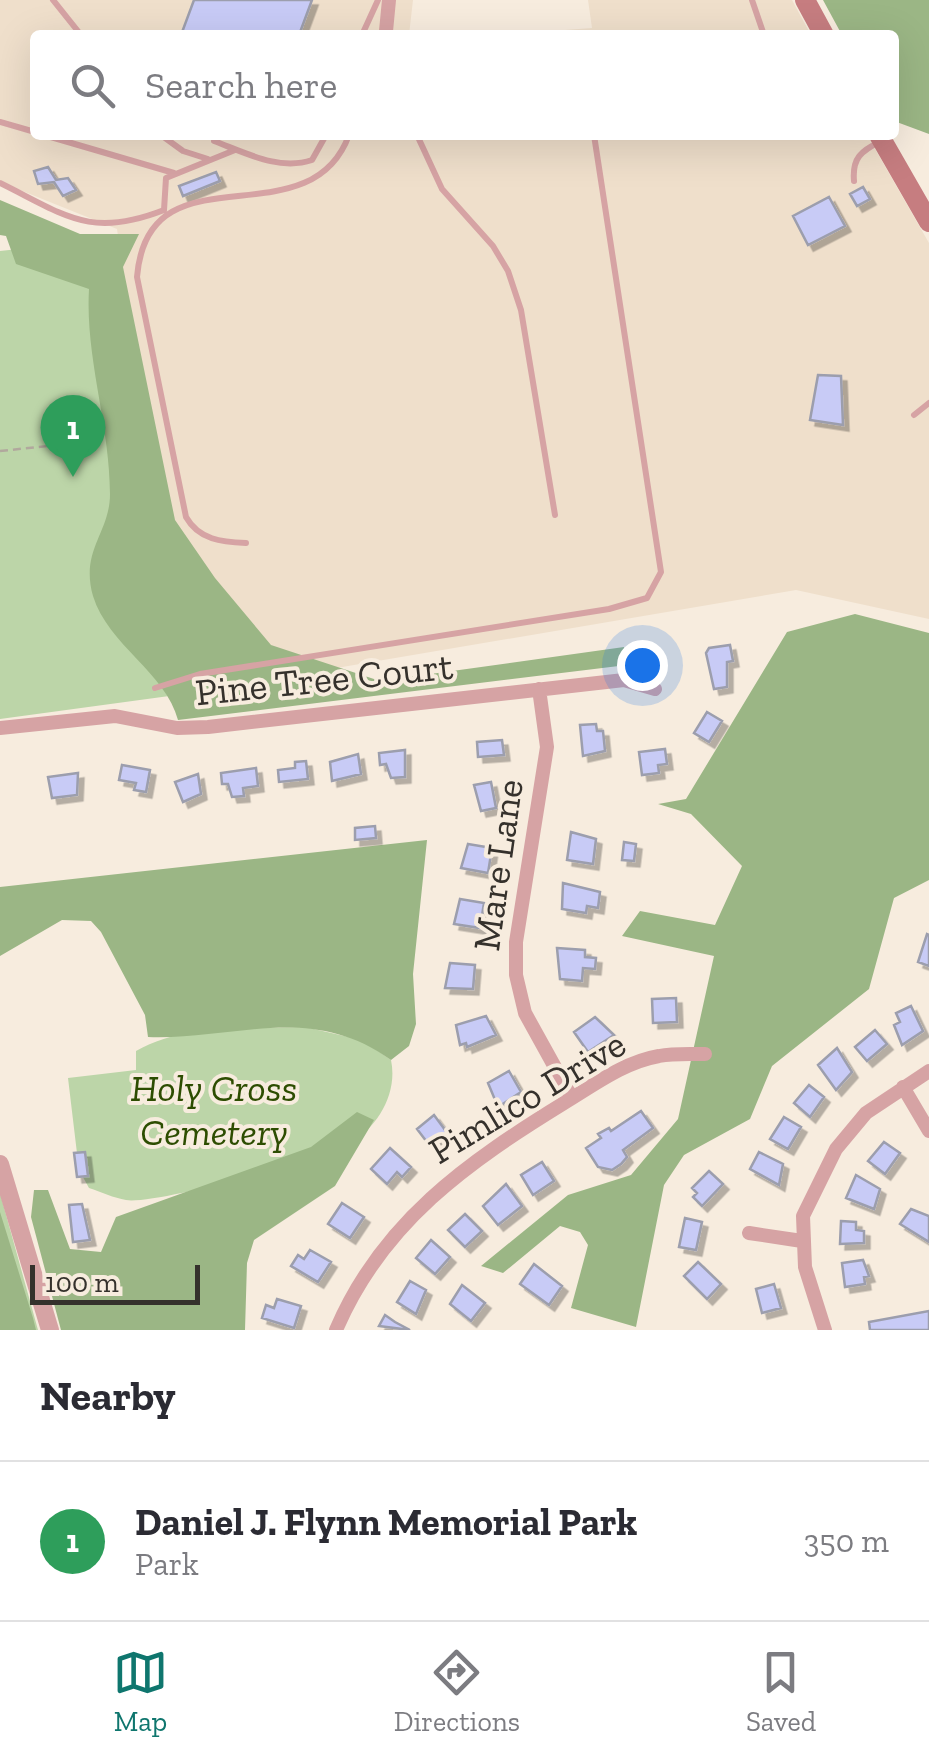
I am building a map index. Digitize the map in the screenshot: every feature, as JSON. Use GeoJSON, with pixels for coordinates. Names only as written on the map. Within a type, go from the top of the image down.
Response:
{"type":"FeatureCollection","features":[{"type":"Feature","properties":{"kind":"main road"},"geometry":{"type":"LineString","coordinates":[[805,0],[821,30]]}},
{"type":"Feature","properties":{"kind":"main road"},"geometry":{"type":"LineString","coordinates":[[881,140],[929,222]]}},
{"type":"Feature","properties":{"kind":"street"},"geometry":{"type":"LineString","coordinates":[[380,0],[385,30]]}},
{"type":"Feature","properties":{"kind":"street","name":"Pine Tree Court"},"geometry":{"type":"LineString","coordinates":[[0,728],[114,716],[177,728],[208,727],[624,680],[654,690]]}},
{"type":"Feature","properties":{"kind":"street","name":"Mare Lane"},"geometry":{"type":"LineString","coordinates":[[540,688],[547,746],[516,942],[516,976],[526,1013],[572,1098]]}},
{"type":"Feature","properties":{"kind":"street","name":"Pimlico Drive"},"geometry":{"type":"LineString","coordinates":[[336,1330],[352,1294],[393,1234],[425,1200],[489,1149],[621,1068],[659,1056],[705,1054]]}},
{"type":"Feature","properties":{"kind":"street"},"geometry":{"type":"LineString","coordinates":[[825,1330],[802,1241],[803,1216],[836,1149],[866,1113],[929,1070]]}},
{"type":"Feature","properties":{"kind":"street"},"geometry":{"type":"LineString","coordinates":[[903,1087],[929,1130]]}},
{"type":"Feature","properties":{"kind":"street"},"geometry":{"type":"LineString","coordinates":[[0,1164],[50,1330]]}},
{"type":"Feature","properties":{"kind":"street"},"geometry":{"type":"LineString","coordinates":[[749,1233],[802,1241]]}},
{"type":"Feature","properties":{"kind":"lane"},"geometry":{"type":"LineString","coordinates":[[54,0],[77,30]]}},
{"type":"Feature","properties":{"kind":"lane"},"geometry":{"type":"LineString","coordinates":[[365,30],[380,0]]}},
{"type":"Feature","properties":{"kind":"lane"},"geometry":{"type":"LineString","coordinates":[[752,0],[762,30]]}},
{"type":"Feature","properties":{"kind":"lane"},"geometry":{"type":"LineString","coordinates":[[0,122],[30,131]]}},
{"type":"Feature","properties":{"kind":"lane"},"geometry":{"type":"LineString","coordinates":[[61,140],[174,173]]}},
{"type":"Feature","properties":{"kind":"lane"},"geometry":{"type":"LineString","coordinates":[[168,140],[183,151],[209,159]]}},
{"type":"Feature","properties":{"kind":"lane"},"geometry":{"type":"LineString","coordinates":[[214,140],[296,165],[312,160],[324,140]]}},
{"type":"Feature","properties":{"kind":"lane"},"geometry":{"type":"LineString","coordinates":[[0,182],[82,224],[142,219],[191,202],[304,186],[326,174],[347,140]]}},
{"type":"Feature","properties":{"kind":"lane"},"geometry":{"type":"LineString","coordinates":[[420,140],[442,189],[493,246],[508,271],[520,310],[554,515]]}},
{"type":"Feature","properties":{"kind":"lane"},"geometry":{"type":"LineString","coordinates":[[155,688],[200,674],[609,609],[647,598],[661,572],[595,140]]}},
{"type":"Feature","properties":{"kind":"lane"},"geometry":{"type":"LineString","coordinates":[[854,181],[852,166],[862,151],[877,140]]}},
{"type":"Feature","properties":{"kind":"lane"},"geometry":{"type":"LineString","coordinates":[[236,149],[166,178],[164,213],[147,235],[139,255],[137,277],[186,517],[193,530],[217,542],[246,544]]}},
{"type":"Feature","properties":{"kind":"lane"},"geometry":{"type":"LineString","coordinates":[[914,415],[929,403]]}},
{"type":"Feature","properties":{"kind":"path"},"geometry":{"type":"LineString","coordinates":[[0,451],[48,446]]}},
{"type":"Feature","properties":{"kind":"shaded area"},"geometry":{"type":"Polygon","coordinates":[[[0,0],[413,0],[410,30],[30,30],[30,140],[870,140],[929,243],[929,619],[796,590],[184,694],[117,229],[0,182],[0,0]]]}},
{"type":"Feature","properties":{"kind":"shaded area"},"geometry":{"type":"Polygon","coordinates":[[[588,0],[792,0],[808,30],[565,30],[592,28],[588,0]]]}},
{"type":"Feature","properties":{"kind":"green space"},"geometry":{"type":"Polygon","coordinates":[[[823,0],[929,0],[929,134],[899,123],[899,30],[839,30],[823,0]]]}},
{"type":"Feature","properties":{"kind":"green space"},"geometry":{"type":"Polygon","coordinates":[[[0,200],[80,234],[139,234],[123,267],[175,520],[215,578],[271,645],[380,681],[624,647],[627,665],[178,720],[162,688],[111,629],[93,596],[90,566],[106,520],[110,494],[91,340],[89,289],[16,264],[6,236],[0,235],[0,200]]]}},
{"type":"Feature","properties":{"kind":"green space"},"geometry":{"type":"Polygon","coordinates":[[[55,245],[108,259],[184,694],[0,719],[0,251],[55,245]]]}},
{"type":"Feature","properties":{"kind":"green space"},"geometry":{"type":"Polygon","coordinates":[[[855,614],[929,633],[929,880],[894,898],[869,989],[772,1066],[750,1119],[684,1155],[664,1185],[636,1327],[571,1308],[588,1245],[580,1232],[560,1226],[503,1273],[481,1266],[568,1195],[631,1175],[678,1119],[714,956],[622,936],[640,911],[715,925],[742,866],[691,814],[658,804],[686,799],[787,632],[855,614]]]}},
{"type":"Feature","properties":{"kind":"green space"},"geometry":{"type":"Polygon","coordinates":[[[427,840],[413,974],[416,1024],[409,1046],[391,1060],[361,1042],[302,1028],[148,1037],[145,1015],[101,932],[91,921],[62,920],[0,956],[0,887],[427,840]]]}},
{"type":"Feature","properties":{"kind":"green space","name":"Holy Cross Cemetery"},"geometry":{"type":"Polygon","coordinates":[[[305,1027],[362,1040],[391,1060],[388,1097],[377,1119],[359,1137],[307,1160],[238,1180],[143,1200],[126,1200],[89,1188],[79,1170],[68,1078],[136,1070],[136,1051],[175,1036],[218,1029],[305,1027]]]}},
{"type":"Feature","properties":{"kind":"green space"},"geometry":{"type":"Polygon","coordinates":[[[357,1112],[374,1120],[335,1186],[254,1240],[247,1263],[245,1330],[61,1330],[31,1217],[34,1190],[48,1190],[70,1249],[101,1252],[116,1217],[311,1147],[357,1112]]]}},
{"type":"Feature","properties":{"kind":"green space"},"geometry":{"type":"Polygon","coordinates":[[[0,1193],[38,1330],[0,1330],[0,1193]]]}},
{"type":"Feature","properties":{"kind":"green space"},"geometry":{"type":"Polygon","coordinates":[[[0,1212],[33,1318],[36,1330],[0,1330],[0,1212]]]}},
{"type":"Feature","properties":{"kind":"building"},"geometry":{"type":"Polygon","coordinates":[[[194,0],[312,0],[301,30],[183,30],[194,0]]]}},
{"type":"Feature","properties":{"kind":"building"},"geometry":{"type":"Polygon","coordinates":[[[48,167],[56,180],[68,178],[76,190],[63,196],[54,182],[38,184],[34,171],[48,167]]]}},
{"type":"Feature","properties":{"kind":"building"},"geometry":{"type":"Polygon","coordinates":[[[216,172],[220,181],[183,196],[179,186],[216,172]]]}},
{"type":"Feature","properties":{"kind":"building"},"geometry":{"type":"Polygon","coordinates":[[[863,187],[870,199],[857,206],[850,194],[863,187]]]}},
{"type":"Feature","properties":{"kind":"building"},"geometry":{"type":"Polygon","coordinates":[[[829,197],[845,226],[808,245],[793,216],[829,197]]]}},
{"type":"Feature","properties":{"kind":"building"},"geometry":{"type":"Polygon","coordinates":[[[818,375],[841,376],[843,425],[810,420],[818,375]]]}},
{"type":"Feature","properties":{"kind":"building"},"geometry":{"type":"Polygon","coordinates":[[[730,645],[733,661],[727,662],[727,687],[714,689],[706,653],[709,648],[730,645]]]}},
{"type":"Feature","properties":{"kind":"building"},"geometry":{"type":"Polygon","coordinates":[[[707,712],[722,721],[709,742],[694,733],[707,712]]]}},
{"type":"Feature","properties":{"kind":"building"},"geometry":{"type":"Polygon","coordinates":[[[596,724],[597,731],[603,731],[605,751],[583,756],[580,725],[596,724]]]}},
{"type":"Feature","properties":{"kind":"building"},"geometry":{"type":"Polygon","coordinates":[[[502,740],[504,755],[478,757],[477,742],[502,740]]]}},
{"type":"Feature","properties":{"kind":"building"},"geometry":{"type":"Polygon","coordinates":[[[665,749],[667,764],[658,765],[659,773],[642,775],[639,752],[665,749]]]}},
{"type":"Feature","properties":{"kind":"building"},"geometry":{"type":"Polygon","coordinates":[[[405,750],[405,777],[391,778],[386,764],[380,765],[379,753],[405,750]]]}},
{"type":"Feature","properties":{"kind":"building"},"geometry":{"type":"Polygon","coordinates":[[[358,754],[361,774],[332,781],[330,762],[358,754]]]}},
{"type":"Feature","properties":{"kind":"building"},"geometry":{"type":"Polygon","coordinates":[[[306,761],[308,779],[279,782],[278,770],[295,768],[295,762],[306,761]]]}},
{"type":"Feature","properties":{"kind":"building"},"geometry":{"type":"Polygon","coordinates":[[[122,765],[150,770],[146,792],[134,790],[136,783],[119,780],[122,765]]]}},
{"type":"Feature","properties":{"kind":"building"},"geometry":{"type":"Polygon","coordinates":[[[256,768],[258,786],[243,788],[244,796],[232,797],[228,784],[222,784],[221,773],[256,768]]]}},
{"type":"Feature","properties":{"kind":"building"},"geometry":{"type":"Polygon","coordinates":[[[78,773],[77,795],[52,798],[48,777],[78,773]]]}},
{"type":"Feature","properties":{"kind":"building"},"geometry":{"type":"Polygon","coordinates":[[[198,774],[201,794],[183,802],[175,782],[198,774]]]}},
{"type":"Feature","properties":{"kind":"building"},"geometry":{"type":"Polygon","coordinates":[[[491,782],[496,808],[481,811],[474,785],[491,782]]]}},
{"type":"Feature","properties":{"kind":"building"},"geometry":{"type":"Polygon","coordinates":[[[375,826],[376,838],[355,840],[355,828],[375,826]]]}},
{"type":"Feature","properties":{"kind":"building"},"geometry":{"type":"Polygon","coordinates":[[[571,832],[596,839],[593,864],[567,860],[571,832]]]}},
{"type":"Feature","properties":{"kind":"building"},"geometry":{"type":"Polygon","coordinates":[[[624,842],[636,844],[634,861],[622,860],[624,842]]]}},
{"type":"Feature","properties":{"kind":"building"},"geometry":{"type":"Polygon","coordinates":[[[468,844],[492,848],[488,873],[461,868],[468,844]]]}},
{"type":"Feature","properties":{"kind":"building"},"geometry":{"type":"Polygon","coordinates":[[[563,883],[600,892],[598,908],[587,906],[586,913],[562,909],[563,883]]]}},
{"type":"Feature","properties":{"kind":"building"},"geometry":{"type":"Polygon","coordinates":[[[460,899],[484,903],[480,928],[454,924],[460,899]]]}},
{"type":"Feature","properties":{"kind":"building"},"geometry":{"type":"Polygon","coordinates":[[[929,935],[929,966],[918,962],[929,935]]]}},
{"type":"Feature","properties":{"kind":"building"},"geometry":{"type":"Polygon","coordinates":[[[557,948],[585,950],[585,957],[596,958],[595,969],[583,968],[582,981],[560,979],[557,948]]]}},
{"type":"Feature","properties":{"kind":"building"},"geometry":{"type":"Polygon","coordinates":[[[450,963],[475,965],[473,989],[445,988],[450,963]]]}},
{"type":"Feature","properties":{"kind":"building"},"geometry":{"type":"Polygon","coordinates":[[[676,998],[677,1022],[653,1023],[652,999],[676,998]]]}},
{"type":"Feature","properties":{"kind":"building"},"geometry":{"type":"Polygon","coordinates":[[[911,1006],[923,1031],[902,1045],[894,1025],[900,1022],[896,1013],[911,1006]]]}},
{"type":"Feature","properties":{"kind":"building"},"geometry":{"type":"Polygon","coordinates":[[[486,1016],[496,1035],[467,1047],[466,1043],[460,1045],[456,1025],[486,1016]]]}},
{"type":"Feature","properties":{"kind":"building"},"geometry":{"type":"Polygon","coordinates":[[[595,1017],[614,1035],[588,1052],[574,1032],[595,1017]]]}},
{"type":"Feature","properties":{"kind":"building"},"geometry":{"type":"Polygon","coordinates":[[[875,1030],[887,1044],[867,1061],[855,1047],[875,1030]]]}},
{"type":"Feature","properties":{"kind":"building"},"geometry":{"type":"Polygon","coordinates":[[[837,1048],[852,1072],[836,1090],[818,1065],[837,1048]]]}},
{"type":"Feature","properties":{"kind":"building"},"geometry":{"type":"Polygon","coordinates":[[[509,1071],[521,1092],[498,1107],[488,1083],[509,1071]]]}},
{"type":"Feature","properties":{"kind":"building"},"geometry":{"type":"Polygon","coordinates":[[[809,1085],[824,1097],[810,1117],[794,1103],[809,1085]]]}},
{"type":"Feature","properties":{"kind":"building"},"geometry":{"type":"Polygon","coordinates":[[[641,1111],[653,1128],[623,1150],[627,1157],[621,1164],[612,1170],[598,1167],[586,1148],[601,1138],[598,1134],[609,1128],[611,1131],[641,1111]]]}},
{"type":"Feature","properties":{"kind":"building"},"geometry":{"type":"Polygon","coordinates":[[[434,1115],[448,1134],[430,1146],[417,1129],[434,1115]]]}},
{"type":"Feature","properties":{"kind":"building"},"geometry":{"type":"Polygon","coordinates":[[[784,1117],[801,1127],[788,1149],[770,1139],[784,1117]]]}},
{"type":"Feature","properties":{"kind":"building"},"geometry":{"type":"Polygon","coordinates":[[[884,1142],[900,1153],[885,1174],[868,1161],[884,1142]]]}},
{"type":"Feature","properties":{"kind":"building"},"geometry":{"type":"Polygon","coordinates":[[[390,1148],[411,1167],[402,1177],[397,1172],[387,1184],[371,1169],[390,1148]]]}},
{"type":"Feature","properties":{"kind":"building"},"geometry":{"type":"Polygon","coordinates":[[[85,1152],[88,1176],[77,1177],[74,1153],[85,1152]]]}},
{"type":"Feature","properties":{"kind":"building"},"geometry":{"type":"Polygon","coordinates":[[[759,1152],[783,1164],[779,1185],[750,1169],[759,1152]]]}},
{"type":"Feature","properties":{"kind":"building"},"geometry":{"type":"Polygon","coordinates":[[[542,1162],[554,1181],[533,1195],[521,1175],[542,1162]]]}},
{"type":"Feature","properties":{"kind":"building"},"geometry":{"type":"Polygon","coordinates":[[[709,1171],[723,1184],[702,1206],[693,1197],[697,1193],[692,1188],[709,1171]]]}},
{"type":"Feature","properties":{"kind":"building"},"geometry":{"type":"Polygon","coordinates":[[[856,1175],[880,1189],[874,1209],[846,1198],[856,1175]]]}},
{"type":"Feature","properties":{"kind":"building"},"geometry":{"type":"Polygon","coordinates":[[[506,1184],[522,1206],[498,1225],[483,1206],[506,1184]]]}},
{"type":"Feature","properties":{"kind":"building"},"geometry":{"type":"Polygon","coordinates":[[[342,1203],[364,1217],[350,1238],[328,1224],[342,1203]]]}},
{"type":"Feature","properties":{"kind":"building"},"geometry":{"type":"Polygon","coordinates":[[[82,1204],[90,1240],[73,1242],[69,1205],[82,1204]]]}},
{"type":"Feature","properties":{"kind":"building"},"geometry":{"type":"Polygon","coordinates":[[[911,1209],[929,1216],[929,1242],[900,1224],[911,1209]]]}},
{"type":"Feature","properties":{"kind":"building"},"geometry":{"type":"Polygon","coordinates":[[[465,1214],[482,1231],[465,1247],[448,1230],[465,1214]]]}},
{"type":"Feature","properties":{"kind":"building"},"geometry":{"type":"Polygon","coordinates":[[[685,1218],[702,1222],[696,1250],[679,1247],[685,1218]]]}},
{"type":"Feature","properties":{"kind":"building"},"geometry":{"type":"Polygon","coordinates":[[[841,1221],[856,1222],[856,1230],[864,1231],[864,1243],[840,1244],[841,1221]]]}},
{"type":"Feature","properties":{"kind":"building"},"geometry":{"type":"Polygon","coordinates":[[[431,1240],[450,1257],[435,1274],[416,1258],[431,1240]]]}},
{"type":"Feature","properties":{"kind":"building"},"geometry":{"type":"Polygon","coordinates":[[[310,1250],[331,1262],[318,1282],[291,1266],[298,1255],[304,1259],[310,1250]]]}},
{"type":"Feature","properties":{"kind":"building"},"geometry":{"type":"Polygon","coordinates":[[[863,1260],[869,1276],[864,1277],[865,1284],[845,1287],[842,1263],[863,1260]]]}},
{"type":"Feature","properties":{"kind":"building"},"geometry":{"type":"Polygon","coordinates":[[[698,1262],[721,1284],[707,1299],[684,1276],[698,1262]]]}},
{"type":"Feature","properties":{"kind":"building"},"geometry":{"type":"Polygon","coordinates":[[[534,1264],[562,1286],[549,1305],[520,1284],[534,1264]]]}},
{"type":"Feature","properties":{"kind":"building"},"geometry":{"type":"Polygon","coordinates":[[[410,1281],[426,1290],[416,1314],[397,1302],[410,1281]]]}},
{"type":"Feature","properties":{"kind":"building"},"geometry":{"type":"Polygon","coordinates":[[[774,1284],[781,1308],[762,1313],[756,1289],[774,1284]]]}},
{"type":"Feature","properties":{"kind":"building"},"geometry":{"type":"Polygon","coordinates":[[[462,1285],[485,1303],[471,1321],[450,1304],[462,1285]]]}},
{"type":"Feature","properties":{"kind":"building"},"geometry":{"type":"Polygon","coordinates":[[[277,1299],[301,1306],[294,1328],[262,1318],[266,1305],[274,1308],[277,1299]]]}},
{"type":"Feature","properties":{"kind":"building"},"geometry":{"type":"Polygon","coordinates":[[[929,1311],[929,1330],[870,1330],[869,1322],[929,1311]]]}},
{"type":"Feature","properties":{"kind":"building"},"geometry":{"type":"Polygon","coordinates":[[[385,1315],[395,1322],[410,1330],[379,1326],[385,1315]]]}},
{"type":"Feature","properties":{"kind":"place","name":"Daniel J. Flynn Memorial Park"},"geometry":{"type":"Point","coordinates":[73,477]}}]}
